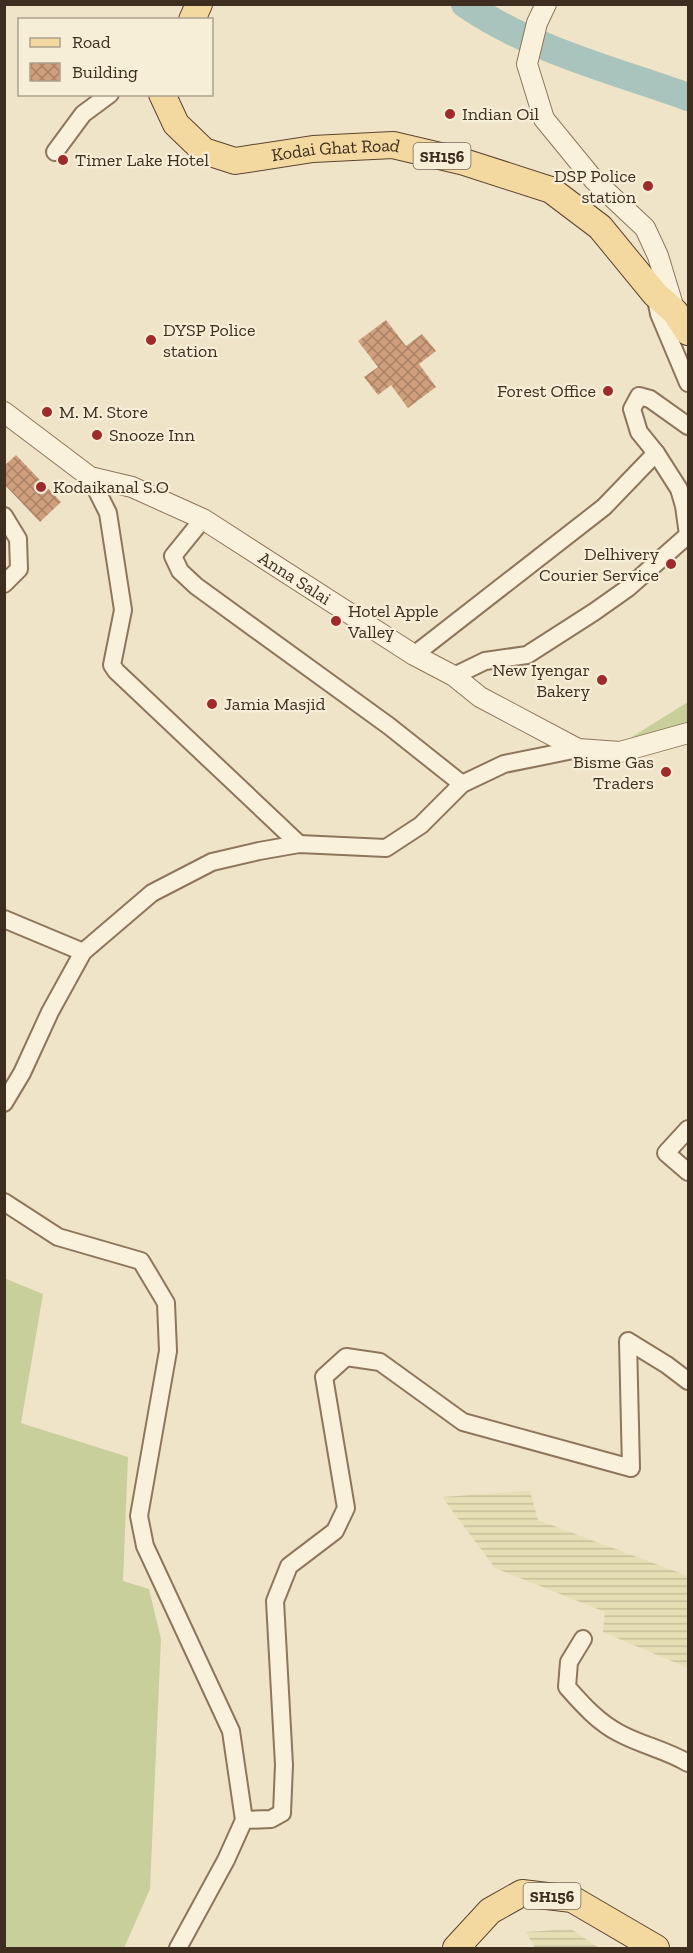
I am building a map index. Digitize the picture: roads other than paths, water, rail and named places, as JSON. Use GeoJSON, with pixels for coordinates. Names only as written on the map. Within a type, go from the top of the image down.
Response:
{"type":"FeatureCollection","features":[{"type":"Feature","properties":{"kind":"main road"},"geometry":{"type":"LineString","coordinates":[[193,18],[199,4]]}},
{"type":"Feature","properties":{"kind":"main road","name":"Kodai Ghat Road"},"geometry":{"type":"LineString","coordinates":[[163,96],[176,124],[204,151],[236,161],[313,149],[393,145],[461,161],[550,190],[600,227],[655,294],[682,322]]}},
{"type":"Feature","properties":{"kind":"main road","name":"SH156"},"geometry":{"type":"LineString","coordinates":[[456,1948],[490,1911],[522,1893],[573,1899],[656,1948]]}},
{"type":"Feature","properties":{"kind":"street"},"geometry":{"type":"LineString","coordinates":[[546,4],[537,24],[527,64],[544,119],[594,180],[645,228],[658,256],[682,322]]}},
{"type":"Feature","properties":{"kind":"street"},"geometry":{"type":"LineString","coordinates":[[55,152],[83,114],[107,96]]}},
{"type":"Feature","properties":{"kind":"street"},"geometry":{"type":"LineString","coordinates":[[655,294],[659,314],[688,383]]}},
{"type":"Feature","properties":{"kind":"street"},"geometry":{"type":"LineString","coordinates":[[454,676],[485,661],[527,655],[628,588],[688,535],[686,509],[679,489],[656,453],[639,432],[632,409],[639,396],[650,399],[688,426]]}},
{"type":"Feature","properties":{"kind":"street","name":"Anna Salai"},"geometry":{"type":"LineString","coordinates":[[4,412],[90,477],[132,487],[202,519],[414,655],[454,676],[480,697],[578,749],[620,752],[688,733]]}},
{"type":"Feature","properties":{"kind":"street"},"geometry":{"type":"LineString","coordinates":[[414,655],[604,507],[656,453]]}},
{"type":"Feature","properties":{"kind":"street"},"geometry":{"type":"LineString","coordinates":[[90,477],[108,513],[123,610],[112,665],[298,844]]}},
{"type":"Feature","properties":{"kind":"street"},"geometry":{"type":"LineString","coordinates":[[4,516],[18,539],[19,569],[4,584]]}},
{"type":"Feature","properties":{"kind":"street"},"geometry":{"type":"LineString","coordinates":[[202,519],[173,556],[180,571],[196,586],[389,726],[462,784]]}},
{"type":"Feature","properties":{"kind":"street"},"geometry":{"type":"LineString","coordinates":[[4,1103],[22,1073],[50,1012],[83,952],[152,893],[212,862],[298,844],[386,848],[421,825],[462,784],[504,764],[578,749]]}},
{"type":"Feature","properties":{"kind":"street"},"geometry":{"type":"LineString","coordinates":[[4,919],[83,952]]}},
{"type":"Feature","properties":{"kind":"street"},"geometry":{"type":"LineString","coordinates":[[688,1129],[666,1153],[688,1172]]}},
{"type":"Feature","properties":{"kind":"street"},"geometry":{"type":"LineString","coordinates":[[4,1202],[58,1237],[141,1261],[166,1303],[168,1352],[139,1516],[145,1546],[231,1731],[244,1820],[226,1860],[178,1948]]}},
{"type":"Feature","properties":{"kind":"street"},"geometry":{"type":"LineString","coordinates":[[244,1820],[271,1819],[282,1813],[284,1765],[275,1601],[289,1566],[334,1531],[346,1508],[324,1377],[346,1357],[380,1362],[463,1422],[631,1468],[628,1341],[667,1365],[688,1382]]}},
{"type":"Feature","properties":{"kind":"street"},"geometry":{"type":"LineString","coordinates":[[583,1639],[569,1662],[567,1687],[590,1713],[620,1734],[673,1754],[688,1763]]}},
{"type":"Feature","properties":{"kind":"waterway"},"geometry":{"type":"LineString","coordinates":[[465,4],[545,47],[688,97]]}},
{"type":"Feature","properties":{"kind":"place","name":"Indian Oil"},"geometry":{"type":"Point","coordinates":[450,114]}},
{"type":"Feature","properties":{"kind":"place","name":"Timer Lake Hotel"},"geometry":{"type":"Point","coordinates":[63,160]}},
{"type":"Feature","properties":{"kind":"place","name":"DSP Police station"},"geometry":{"type":"Point","coordinates":[648,186]}},
{"type":"Feature","properties":{"kind":"place","name":"DYSP Police station"},"geometry":{"type":"Point","coordinates":[151,340]}},
{"type":"Feature","properties":{"kind":"place","name":"Forest Office"},"geometry":{"type":"Point","coordinates":[608,391]}},
{"type":"Feature","properties":{"kind":"place","name":"M. M. Store"},"geometry":{"type":"Point","coordinates":[47,412]}},
{"type":"Feature","properties":{"kind":"place","name":"Snooze Inn"},"geometry":{"type":"Point","coordinates":[97,435]}},
{"type":"Feature","properties":{"kind":"place","name":"Kodaikanal S.O"},"geometry":{"type":"Point","coordinates":[41,487]}},
{"type":"Feature","properties":{"kind":"place","name":"Delhivery Courier Service"},"geometry":{"type":"Point","coordinates":[671,564]}},
{"type":"Feature","properties":{"kind":"place","name":"Hotel Apple Valley"},"geometry":{"type":"Point","coordinates":[336,621]}},
{"type":"Feature","properties":{"kind":"place","name":"New Iyengar Bakery"},"geometry":{"type":"Point","coordinates":[602,680]}},
{"type":"Feature","properties":{"kind":"place","name":"Jamia Masjid"},"geometry":{"type":"Point","coordinates":[212,704]}},
{"type":"Feature","properties":{"kind":"place","name":"Bisme Gas Traders"},"geometry":{"type":"Point","coordinates":[666,772]}}]}
